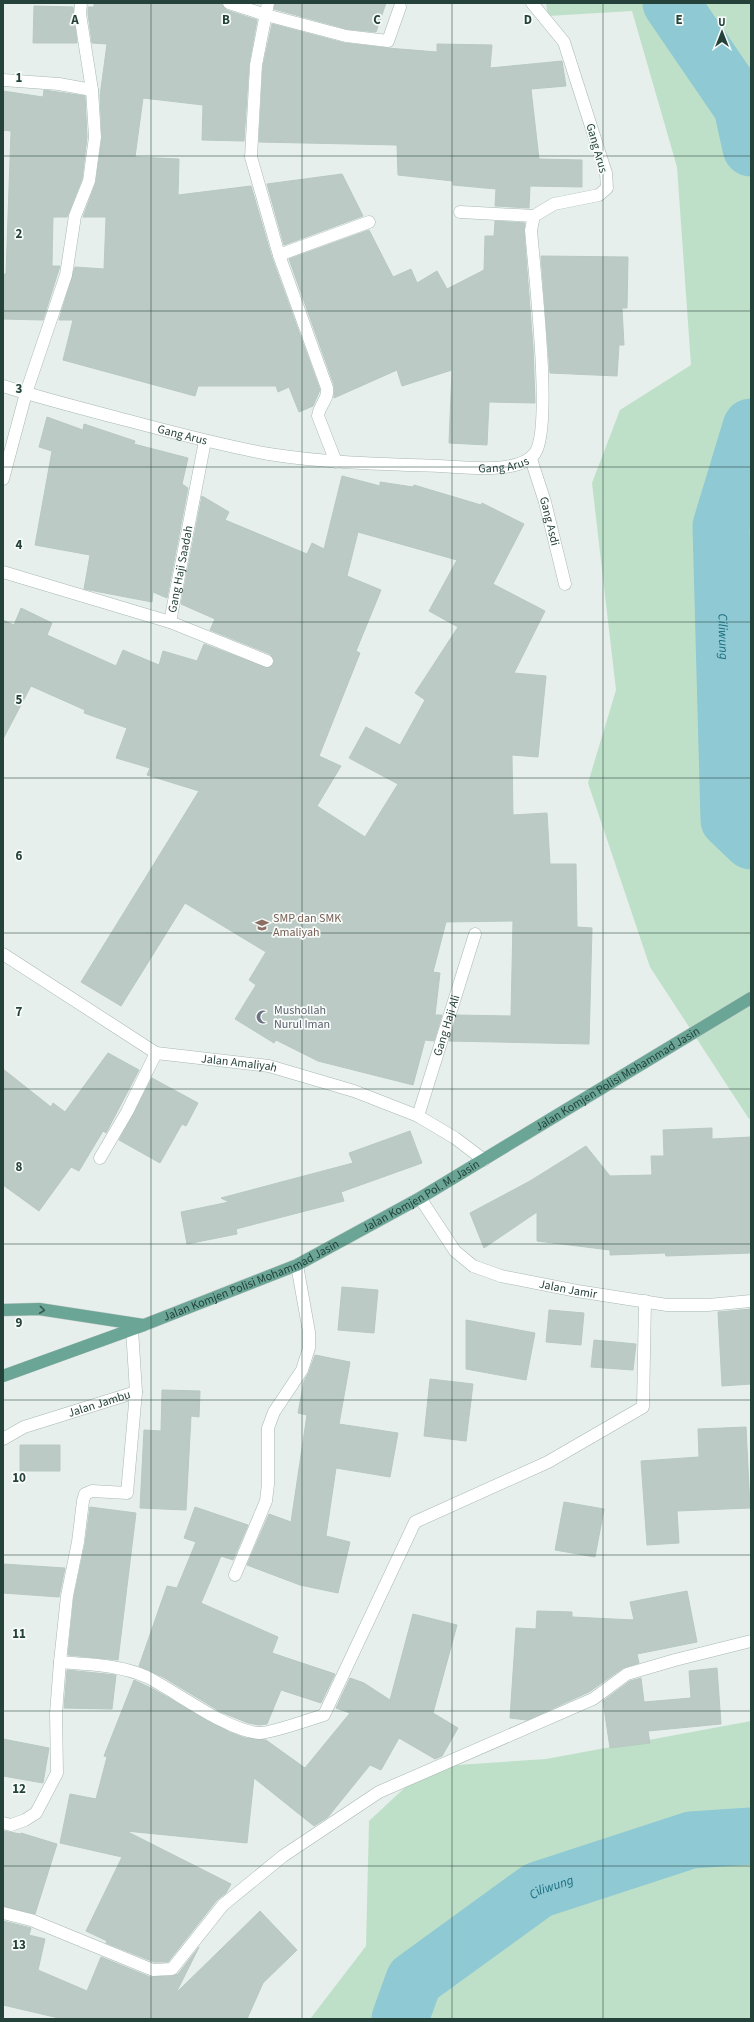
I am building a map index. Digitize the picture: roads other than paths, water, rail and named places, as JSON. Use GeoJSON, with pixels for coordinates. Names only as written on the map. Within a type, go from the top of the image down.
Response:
{"type":"FeatureCollection","features":[{"type":"Feature","properties":{"kind":"main road","name":"Jalan Komjen Polisi Mohammad Jasin"},"geometry":{"type":"LineString","coordinates":[[484,1160],[751,998]]}},
{"type":"Feature","properties":{"kind":"main road","name":"Jalan Komjen Pol. M. Jasin"},"geometry":{"type":"LineString","coordinates":[[358,1233],[484,1160]]}},
{"type":"Feature","properties":{"kind":"main road","name":"Jalan Komjen Polisi Mohammad Jasin"},"geometry":{"type":"LineString","coordinates":[[3,1376],[138,1327],[297,1265],[358,1233]]}},
{"type":"Feature","properties":{"kind":"main road"},"geometry":{"type":"LineString","coordinates":[[3,1310],[38,1309],[138,1327]]}},
{"type":"Feature","properties":{"kind":"street"},"geometry":{"type":"LineString","coordinates":[[3,478],[26,393],[66,275],[75,216],[89,181],[95,137],[92,90],[80,14],[81,3]]}},
{"type":"Feature","properties":{"kind":"street"},"geometry":{"type":"LineString","coordinates":[[229,3],[267,9],[346,36],[388,41],[400,8]]}},
{"type":"Feature","properties":{"kind":"street","name":"Gang Arus"},"geometry":{"type":"LineString","coordinates":[[3,386],[205,441],[270,454],[336,462],[479,468],[510,466],[531,459],[537,451],[542,422],[542,383],[531,230],[534,216],[554,204],[599,195],[607,188],[606,173],[564,42],[532,3]]}},
{"type":"Feature","properties":{"kind":"street"},"geometry":{"type":"LineString","coordinates":[[267,9],[256,65],[251,157],[280,255],[327,388],[327,398],[319,410],[318,416],[336,462]]}},
{"type":"Feature","properties":{"kind":"street"},"geometry":{"type":"LineString","coordinates":[[3,80],[59,84],[92,90]]}},
{"type":"Feature","properties":{"kind":"street"},"geometry":{"type":"LineString","coordinates":[[460,212],[534,216]]}},
{"type":"Feature","properties":{"kind":"street"},"geometry":{"type":"LineString","coordinates":[[280,255],[369,222]]}},
{"type":"Feature","properties":{"kind":"street","name":"Gang Haji Saadah"},"geometry":{"type":"LineString","coordinates":[[3,572],[170,622],[205,441]]}},
{"type":"Feature","properties":{"kind":"street","name":"Gang Asdi"},"geometry":{"type":"LineString","coordinates":[[531,459],[545,502],[565,584]]}},
{"type":"Feature","properties":{"kind":"street"},"geometry":{"type":"LineString","coordinates":[[170,622],[267,660]]}},
{"type":"Feature","properties":{"kind":"street","name":"Gang Haji Ali"},"geometry":{"type":"LineString","coordinates":[[418,1116],[475,934]]}},
{"type":"Feature","properties":{"kind":"street","name":"Jalan Amaliyah"},"geometry":{"type":"LineString","coordinates":[[3,954],[156,1053],[270,1066],[354,1091],[418,1116],[455,1138],[484,1160]]}},
{"type":"Feature","properties":{"kind":"street"},"geometry":{"type":"LineString","coordinates":[[100,1158],[127,1112],[156,1053]]}},
{"type":"Feature","properties":{"kind":"street","name":"Jalan Jamir"},"geometry":{"type":"LineString","coordinates":[[420,1198],[455,1251],[473,1266],[501,1276],[667,1305],[708,1305],[751,1301]]}},
{"type":"Feature","properties":{"kind":"street"},"geometry":{"type":"LineString","coordinates":[[235,1575],[266,1501],[268,1484],[268,1428],[274,1412],[302,1370],[309,1348],[309,1332],[297,1265]]}},
{"type":"Feature","properties":{"kind":"street"},"geometry":{"type":"LineString","coordinates":[[60,1662],[81,1663],[123,1670],[146,1677],[234,1726],[260,1733],[324,1715],[415,1522],[548,1462],[644,1407],[644,1302]]}},
{"type":"Feature","properties":{"kind":"street","name":"Jalan Jambu"},"geometry":{"type":"LineString","coordinates":[[3,1439],[24,1427],[136,1392],[138,1327]]}},
{"type":"Feature","properties":{"kind":"street"},"geometry":{"type":"LineString","coordinates":[[3,1823],[11,1825],[25,1820],[36,1813],[57,1773],[56,1713],[60,1662],[67,1596],[78,1542],[83,1501],[85,1494],[92,1491],[127,1493],[136,1392]]}},
{"type":"Feature","properties":{"kind":"street"},"geometry":{"type":"LineString","coordinates":[[3,1913],[31,1920],[153,1970],[172,1969],[223,1905],[283,1856],[379,1792],[593,1699],[627,1674],[751,1641]]}},
{"type":"Feature","properties":{"kind":"waterway","name":"Ciliwung"},"geometry":{"type":"LineString","coordinates":[[671,3],[742,107],[751,148]]}},
{"type":"Feature","properties":{"kind":"waterway","name":"Ciliwung"},"geometry":{"type":"LineString","coordinates":[[751,427],[721,526],[729,820],[751,841]]}},
{"type":"Feature","properties":{"kind":"waterway","name":"Ciliwung"},"geometry":{"type":"LineString","coordinates":[[400,2019],[414,1980],[538,1890],[691,1840],[751,1836]]}},
{"type":"Feature","properties":{"kind":"place","name":"SMP dan SMK Amaliyah"},"geometry":{"type":"Point","coordinates":[262,925]}},
{"type":"Feature","properties":{"kind":"place","name":"Mushollah Nurul Iman"},"geometry":{"type":"Point","coordinates":[263,1017]}}]}
